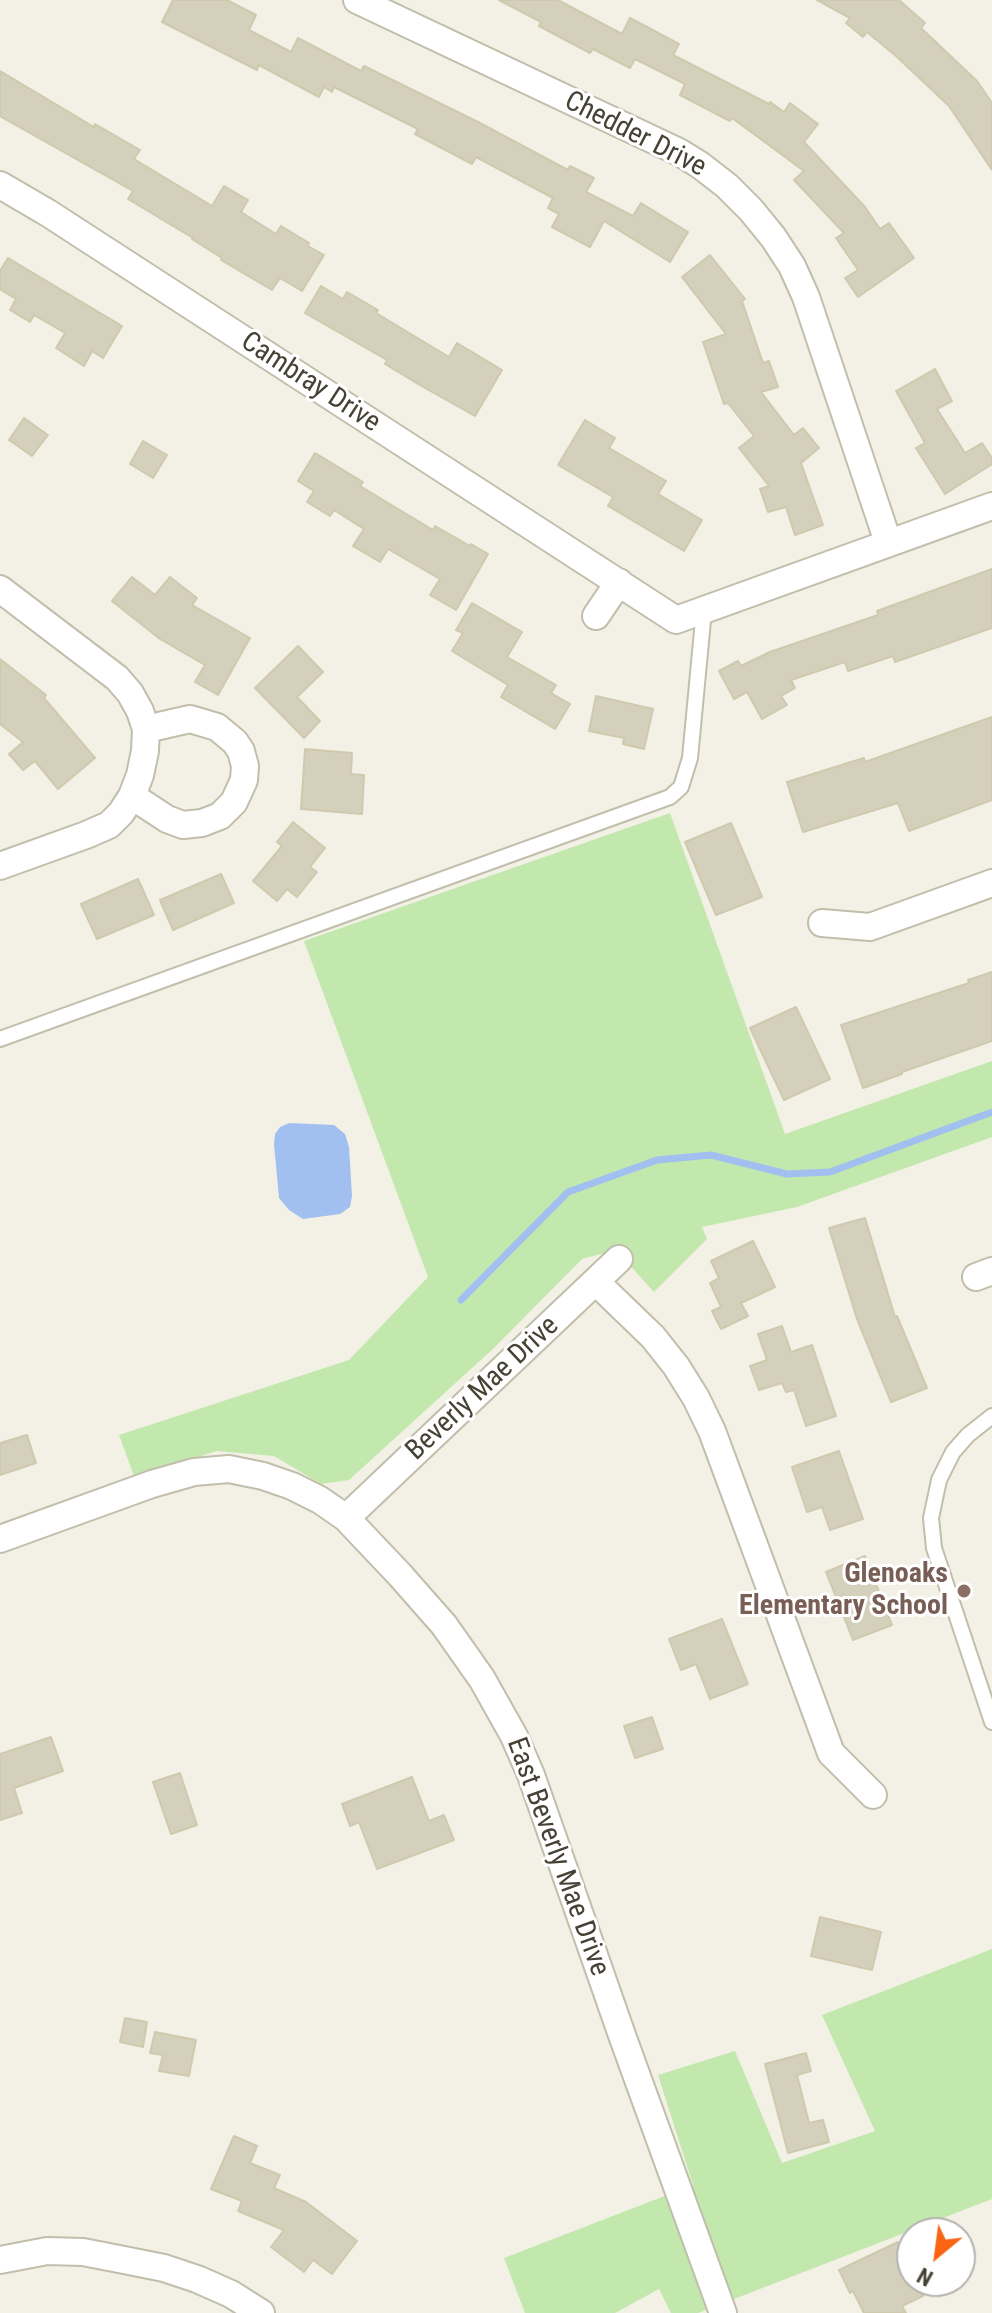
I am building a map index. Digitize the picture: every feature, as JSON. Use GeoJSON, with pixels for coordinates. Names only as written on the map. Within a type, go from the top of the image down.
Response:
{"type":"FeatureCollection","features":[{"type":"Feature","properties":{"kind":"street","name":"Chedder Drive"},"geometry":{"type":"LineString","coordinates":[[357,0],[679,152],[727,186],[751,210],[792,266],[806,297],[888,542]]}},
{"type":"Feature","properties":{"kind":"street","name":"Cambray Drive"},"geometry":{"type":"LineString","coordinates":[[0,185],[75,230],[676,620],[992,506]]}},
{"type":"Feature","properties":{"kind":"street"},"geometry":{"type":"LineString","coordinates":[[596,616],[619,582]]}},
{"type":"Feature","properties":{"kind":"street"},"geometry":{"type":"LineString","coordinates":[[0,589],[117,678],[135,702],[146,740],[140,775],[132,796],[109,825],[0,866]]}},
{"type":"Feature","properties":{"kind":"street"},"geometry":{"type":"LineString","coordinates":[[132,796],[167,819],[183,825],[202,823],[220,816],[234,802],[244,780],[245,766],[241,751],[217,727],[190,719],[146,740]]}},
{"type":"Feature","properties":{"kind":"street"},"geometry":{"type":"LineString","coordinates":[[822,923],[870,927],[992,883]]}},
{"type":"Feature","properties":{"kind":"street","name":"Beverly Mae Drive"},"geometry":{"type":"LineString","coordinates":[[346,1518],[619,1259]]}},
{"type":"Feature","properties":{"kind":"street"},"geometry":{"type":"LineString","coordinates":[[596,1282],[653,1337],[696,1398],[712,1431],[831,1753],[873,1795]]}},
{"type":"Feature","properties":{"kind":"street","name":"East Beverly Mae Drive"},"geometry":{"type":"LineString","coordinates":[[0,1539],[152,1484],[194,1472],[229,1469],[292,1486],[346,1518],[444,1625],[482,1679],[514,1736],[531,1775],[723,2313]]}},
{"type":"Feature","properties":{"kind":"street"},"geometry":{"type":"LineString","coordinates":[[0,2260],[47,2251],[83,2252],[110,2257],[164,2268],[197,2279],[231,2294],[261,2313]]}},
{"type":"Feature","properties":{"kind":"lane"},"geometry":{"type":"LineString","coordinates":[[0,1039],[670,797],[681,787],[690,758],[704,610]]}},
{"type":"Feature","properties":{"kind":"lane"},"geometry":{"type":"LineString","coordinates":[[992,1416],[953,1452],[939,1480],[931,1518],[934,1548],[992,1722]]}},
{"type":"Feature","properties":{"kind":"green space"},"geometry":{"type":"Polygon","coordinates":[[[670,813],[785,1134],[992,1061],[992,1137],[797,1207],[702,1227],[707,1239],[654,1292],[616,1250],[582,1259],[494,1348],[349,1480],[321,1484],[274,1456],[216,1451],[135,1479],[119,1435],[349,1360],[428,1277],[304,941],[670,813]]]}},
{"type":"Feature","properties":{"kind":"green space"},"geometry":{"type":"Polygon","coordinates":[[[992,1949],[992,2199],[946,2217],[896,2217],[896,2236],[698,2313],[671,2313],[659,2289],[615,2313],[525,2313],[504,2258],[693,2185],[658,2075],[735,2051],[782,2163],[875,2131],[822,2015],[992,1949]]]}},
{"type":"Feature","properties":{"kind":"water"},"geometry":{"type":"Polygon","coordinates":[[[289,1123],[334,1125],[345,1134],[349,1147],[352,1196],[350,1207],[340,1214],[303,1219],[289,1210],[279,1198],[275,1134],[280,1127],[289,1123]]]}},
{"type":"Feature","properties":{"kind":"building"},"geometry":{"type":"Polygon","coordinates":[[[173,0],[227,0],[256,15],[249,30],[291,52],[298,38],[361,71],[364,66],[568,170],[570,166],[594,178],[586,192],[633,216],[641,203],[688,232],[670,262],[604,221],[590,247],[552,227],[559,214],[548,208],[553,198],[476,157],[472,164],[415,134],[418,129],[334,87],[332,92],[324,87],[319,97],[259,65],[257,70],[162,22],[173,0]]]}},
{"type":"Feature","properties":{"kind":"building"},"geometry":{"type":"Polygon","coordinates":[[[499,0],[558,0],[622,34],[630,18],[679,44],[673,55],[770,102],[784,112],[790,103],[818,124],[804,142],[865,207],[880,229],[889,223],[914,258],[858,297],[845,278],[858,270],[836,238],[844,233],[794,180],[804,171],[732,118],[730,121],[680,95],[685,84],[635,59],[630,68],[593,49],[590,53],[499,0]]]}},
{"type":"Feature","properties":{"kind":"building"},"geometry":{"type":"Polygon","coordinates":[[[817,0],[899,0],[925,23],[921,28],[977,81],[992,103],[992,170],[949,106],[867,32],[863,37],[846,23],[850,18],[817,0]]]}},
{"type":"Feature","properties":{"kind":"building"},"geometry":{"type":"Polygon","coordinates":[[[0,71],[94,127],[95,124],[140,150],[134,159],[212,206],[224,186],[248,200],[241,212],[276,234],[281,226],[309,243],[308,246],[324,255],[302,291],[280,278],[272,290],[128,199],[133,191],[0,116],[0,71]]]}},
{"type":"Feature","properties":{"kind":"building"},"geometry":{"type":"Polygon","coordinates":[[[710,255],[745,299],[742,301],[763,363],[769,361],[778,387],[761,392],[794,435],[803,428],[819,448],[801,463],[823,525],[795,535],[786,507],[768,512],[760,489],[769,486],[739,448],[754,436],[728,403],[724,404],[703,342],[726,334],[682,277],[710,255]]]}},
{"type":"Feature","properties":{"kind":"building"},"geometry":{"type":"Polygon","coordinates":[[[8,258],[122,326],[103,358],[92,351],[84,366],[56,348],[65,333],[34,315],[30,322],[10,310],[16,299],[0,289],[0,271],[8,258]]]}},
{"type":"Feature","properties":{"kind":"building"},"geometry":{"type":"Polygon","coordinates":[[[321,286],[343,299],[347,292],[449,357],[457,343],[502,370],[475,416],[305,313],[321,286]]]}},
{"type":"Feature","properties":{"kind":"building"},"geometry":{"type":"Polygon","coordinates":[[[935,369],[952,401],[937,409],[965,453],[982,443],[992,458],[992,464],[945,494],[916,448],[925,443],[896,391],[935,369]]]}},
{"type":"Feature","properties":{"kind":"building"},"geometry":{"type":"Polygon","coordinates":[[[24,418],[48,435],[32,456],[9,440],[24,418]]]}},
{"type":"Feature","properties":{"kind":"building"},"geometry":{"type":"Polygon","coordinates":[[[585,420],[615,438],[609,448],[666,481],[658,494],[702,520],[684,551],[608,506],[613,497],[558,465],[585,420]]]}},
{"type":"Feature","properties":{"kind":"building"},"geometry":{"type":"Polygon","coordinates":[[[143,441],[167,455],[153,478],[130,464],[143,441]]]}},
{"type":"Feature","properties":{"kind":"building"},"geometry":{"type":"Polygon","coordinates":[[[315,453],[363,482],[360,486],[433,530],[435,526],[488,554],[456,610],[430,595],[440,579],[388,549],[380,562],[353,546],[364,529],[334,510],[330,516],[307,502],[314,491],[298,481],[315,453]]]}},
{"type":"Feature","properties":{"kind":"building"},"geometry":{"type":"Polygon","coordinates":[[[992,569],[992,628],[895,662],[893,656],[848,671],[845,662],[791,680],[795,688],[781,696],[787,705],[762,719],[747,692],[734,699],[719,671],[738,661],[741,666],[770,652],[878,615],[877,611],[992,569]]]}},
{"type":"Feature","properties":{"kind":"building"},"geometry":{"type":"Polygon","coordinates":[[[132,577],[155,595],[170,577],[197,598],[192,605],[250,638],[218,695],[195,682],[205,665],[160,639],[112,601],[132,577]]]}},
{"type":"Feature","properties":{"kind":"building"},"geometry":{"type":"Polygon","coordinates":[[[472,603],[522,632],[507,657],[556,685],[551,693],[570,704],[555,729],[501,697],[508,685],[452,651],[463,633],[456,630],[472,603]]]}},
{"type":"Feature","properties":{"kind":"building"},"geometry":{"type":"Polygon","coordinates":[[[298,646],[323,672],[297,697],[320,721],[304,738],[255,688],[298,646]]]}},
{"type":"Feature","properties":{"kind":"building"},"geometry":{"type":"Polygon","coordinates":[[[0,659],[46,695],[44,698],[95,758],[58,789],[35,761],[23,770],[9,754],[23,742],[0,724],[0,659]]]}},
{"type":"Feature","properties":{"kind":"building"},"geometry":{"type":"Polygon","coordinates":[[[596,696],[653,709],[644,749],[623,744],[624,738],[589,731],[596,696]]]}},
{"type":"Feature","properties":{"kind":"building"},"geometry":{"type":"Polygon","coordinates":[[[992,717],[992,800],[909,831],[898,803],[803,832],[787,782],[864,758],[865,762],[992,717]]]}},
{"type":"Feature","properties":{"kind":"building"},"geometry":{"type":"Polygon","coordinates":[[[305,749],[352,753],[351,774],[364,775],[362,814],[301,809],[305,749]]]}},
{"type":"Feature","properties":{"kind":"building"},"geometry":{"type":"Polygon","coordinates":[[[293,822],[325,848],[310,867],[317,872],[297,897],[287,889],[277,901],[253,881],[282,846],[277,842],[293,822]]]}},
{"type":"Feature","properties":{"kind":"building"},"geometry":{"type":"Polygon","coordinates":[[[731,823],[762,897],[716,915],[685,842],[731,823]]]}},
{"type":"Feature","properties":{"kind":"building"},"geometry":{"type":"Polygon","coordinates":[[[221,874],[234,903],[173,930],[160,900],[221,874]]]}},
{"type":"Feature","properties":{"kind":"building"},"geometry":{"type":"Polygon","coordinates":[[[138,879],[154,915],[97,939],[81,904],[138,879]]]}},
{"type":"Feature","properties":{"kind":"building"},"geometry":{"type":"Polygon","coordinates":[[[992,972],[992,1041],[863,1088],[841,1025],[969,983],[968,980],[992,972]]]}},
{"type":"Feature","properties":{"kind":"building"},"geometry":{"type":"Polygon","coordinates":[[[796,1007],[830,1079],[784,1100],[750,1028],[796,1007]]]}},
{"type":"Feature","properties":{"kind":"building"},"geometry":{"type":"Polygon","coordinates":[[[865,1218],[895,1317],[927,1388],[891,1402],[857,1319],[829,1228],[865,1218]]]}},
{"type":"Feature","properties":{"kind":"building"},"geometry":{"type":"Polygon","coordinates":[[[753,1241],[775,1287],[741,1303],[748,1316],[721,1329],[712,1311],[721,1307],[710,1283],[719,1278],[711,1261],[753,1241]]]}},
{"type":"Feature","properties":{"kind":"building"},"geometry":{"type":"Polygon","coordinates":[[[782,1326],[791,1352],[812,1345],[836,1416],[806,1426],[794,1390],[786,1392],[782,1383],[759,1390],[750,1366],[767,1360],[758,1334],[782,1326]]]}},
{"type":"Feature","properties":{"kind":"building"},"geometry":{"type":"Polygon","coordinates":[[[27,1435],[36,1463],[0,1475],[0,1443],[27,1435]]]}},
{"type":"Feature","properties":{"kind":"building"},"geometry":{"type":"Polygon","coordinates":[[[839,1451],[863,1519],[830,1530],[822,1507],[807,1512],[792,1467],[839,1451]]]}},
{"type":"Feature","properties":{"kind":"building"},"geometry":{"type":"Polygon","coordinates":[[[865,1556],[892,1625],[853,1640],[826,1572],[865,1556]]]}},
{"type":"Feature","properties":{"kind":"building"},"geometry":{"type":"Polygon","coordinates":[[[722,1619],[748,1684],[710,1699],[696,1664],[681,1670],[669,1639],[722,1619]]]}},
{"type":"Feature","properties":{"kind":"building"},"geometry":{"type":"Polygon","coordinates":[[[652,1717],[663,1749],[635,1758],[624,1726],[652,1717]]]}},
{"type":"Feature","properties":{"kind":"building"},"geometry":{"type":"Polygon","coordinates":[[[51,1737],[63,1771],[14,1788],[22,1813],[0,1820],[0,1754],[51,1737]]]}},
{"type":"Feature","properties":{"kind":"building"},"geometry":{"type":"Polygon","coordinates":[[[180,1773],[197,1825],[171,1834],[153,1782],[180,1773]]]}},
{"type":"Feature","properties":{"kind":"building"},"geometry":{"type":"Polygon","coordinates":[[[412,1777],[429,1821],[444,1815],[454,1840],[377,1869],[359,1822],[350,1826],[342,1804],[412,1777]]]}},
{"type":"Feature","properties":{"kind":"building"},"geometry":{"type":"Polygon","coordinates":[[[820,1917],[881,1932],[872,1970],[811,1956],[820,1917]]]}},
{"type":"Feature","properties":{"kind":"building"},"geometry":{"type":"Polygon","coordinates":[[[125,2018],[147,2022],[143,2047],[120,2042],[125,2018]]]}},
{"type":"Feature","properties":{"kind":"building"},"geometry":{"type":"Polygon","coordinates":[[[155,2032],[196,2040],[189,2076],[159,2071],[163,2055],[150,2053],[155,2032]]]}},
{"type":"Feature","properties":{"kind":"building"},"geometry":{"type":"Polygon","coordinates":[[[806,2053],[811,2071],[797,2075],[809,2123],[823,2120],[829,2142],[788,2153],[765,2064],[806,2053]]]}},
{"type":"Feature","properties":{"kind":"building"},"geometry":{"type":"Polygon","coordinates":[[[234,2136],[257,2146],[250,2163],[280,2175],[274,2188],[306,2202],[357,2241],[332,2274],[313,2260],[304,2272],[271,2247],[284,2230],[238,2211],[242,2201],[211,2189],[234,2136]]]}},
{"type":"Feature","properties":{"kind":"building"},"geometry":{"type":"Polygon","coordinates":[[[896,2243],[896,2297],[921,2297],[902,2306],[906,2313],[864,2313],[839,2270],[896,2243]]]}},
{"type":"Feature","properties":{"kind":"waterway"},"geometry":{"type":"LineString","coordinates":[[461,1300],[568,1192],[657,1160],[711,1155],[787,1174],[830,1172],[992,1112]]}},
{"type":"Feature","properties":{"kind":"place","name":"Glenoaks Elementary School"},"geometry":{"type":"Point","coordinates":[964,1591]}}]}
